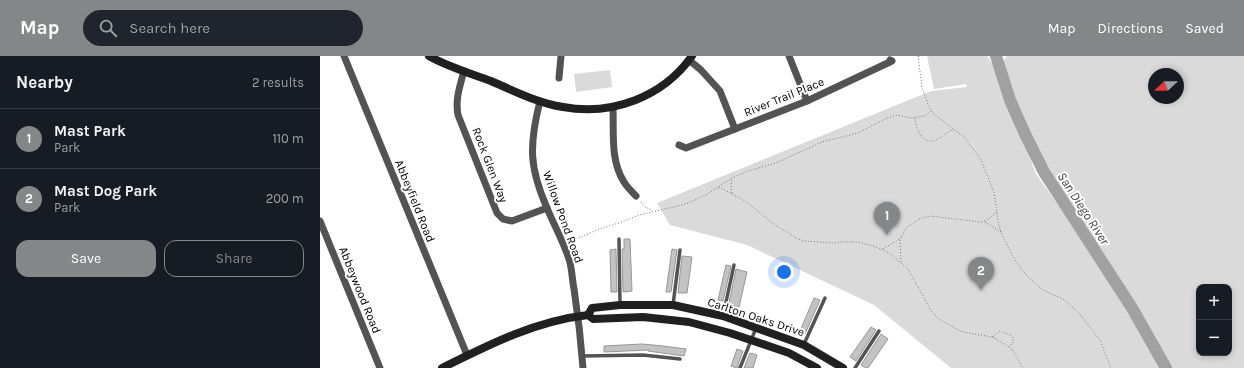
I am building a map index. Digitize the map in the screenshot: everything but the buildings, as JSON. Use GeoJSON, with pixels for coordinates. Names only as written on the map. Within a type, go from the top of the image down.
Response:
{"type":"FeatureCollection","features":[{"type":"Feature","properties":{"kind":"main road"},"geometry":{"type":"LineString","coordinates":[[429,56],[540,101],[563,107],[590,110],[613,107],[631,102],[657,89],[691,58]]}},
{"type":"Feature","properties":{"kind":"main road","name":"Carlton Oaks Drive"},"geometry":{"type":"LineString","coordinates":[[588,315],[592,308],[620,305],[673,305],[722,316],[804,345],[843,368]]}},
{"type":"Feature","properties":{"kind":"main road","name":"Carlton Oaks Drive"},"geometry":{"type":"LineString","coordinates":[[442,368],[517,332],[551,322],[588,315],[593,319],[643,317],[689,322],[789,353],[817,368]]}},
{"type":"Feature","properties":{"kind":"street","name":"Abbeyfield Road"},"geometry":{"type":"LineString","coordinates":[[344,56],[467,355]]}},
{"type":"Feature","properties":{"kind":"street"},"geometry":{"type":"LineString","coordinates":[[558,78],[561,56]]}},
{"type":"Feature","properties":{"kind":"street"},"geometry":{"type":"LineString","coordinates":[[789,56],[807,101]]}},
{"type":"Feature","properties":{"kind":"street"},"geometry":{"type":"LineString","coordinates":[[691,58],[720,91],[735,129]]}},
{"type":"Feature","properties":{"kind":"street","name":"River Trail Place"},"geometry":{"type":"LineString","coordinates":[[679,145],[686,148],[807,101],[892,61],[890,60]]}},
{"type":"Feature","properties":{"kind":"street","name":"Rock Glen Way"},"geometry":{"type":"LineString","coordinates":[[464,71],[457,95],[458,115],[497,213],[503,219],[512,222],[547,208]]}},
{"type":"Feature","properties":{"kind":"street","name":"Willow Pond Road"},"geometry":{"type":"LineString","coordinates":[[540,101],[534,127],[532,154],[537,181],[569,260],[578,316],[583,368]]}},
{"type":"Feature","properties":{"kind":"street"},"geometry":{"type":"LineString","coordinates":[[613,107],[614,151],[618,167],[624,182],[636,196]]}},
{"type":"Feature","properties":{"kind":"street","name":"Abbeywood Road"},"geometry":{"type":"LineString","coordinates":[[320,221],[380,368]]}},
{"type":"Feature","properties":{"kind":"lane"},"geometry":{"type":"LineString","coordinates":[[619,239],[620,305]]}},
{"type":"Feature","properties":{"kind":"lane"},"geometry":{"type":"LineString","coordinates":[[673,305],[680,250]]}},
{"type":"Feature","properties":{"kind":"lane"},"geometry":{"type":"LineString","coordinates":[[722,316],[734,265]]}},
{"type":"Feature","properties":{"kind":"lane"},"geometry":{"type":"LineString","coordinates":[[804,345],[825,298]]}},
{"type":"Feature","properties":{"kind":"lane"},"geometry":{"type":"LineString","coordinates":[[740,368],[756,328]]}},
{"type":"Feature","properties":{"kind":"lane"},"geometry":{"type":"LineString","coordinates":[[855,368],[879,331]]}},
{"type":"Feature","properties":{"kind":"lane"},"geometry":{"type":"LineString","coordinates":[[582,356],[643,355],[680,359]]}},
{"type":"Feature","properties":{"kind":"path"},"geometry":{"type":"LineString","coordinates":[[918,56],[922,87],[928,104],[934,114],[972,146],[980,158],[994,192],[1001,232],[1005,243],[1016,262],[1029,278],[1043,290],[1070,304],[1100,340],[1111,368]]}},
{"type":"Feature","properties":{"kind":"path"},"geometry":{"type":"LineString","coordinates":[[562,241],[579,238],[599,229],[653,211],[686,204],[706,195],[732,178],[748,171],[776,163],[822,142],[858,133],[885,119],[897,115],[915,117],[925,116],[932,110]]}},
{"type":"Feature","properties":{"kind":"path"},"geometry":{"type":"LineString","coordinates":[[915,117],[916,127],[920,135],[928,141],[935,141],[947,131],[954,130]]}},
{"type":"Feature","properties":{"kind":"path"},"geometry":{"type":"LineString","coordinates":[[732,178],[732,193]]}},
{"type":"Feature","properties":{"kind":"path"},"geometry":{"type":"LineString","coordinates":[[718,187],[746,201],[775,225],[798,239],[805,241],[834,243],[857,242],[882,250],[908,269],[932,312],[940,320],[962,332],[992,337],[1012,349],[1023,368]]}},
{"type":"Feature","properties":{"kind":"path"},"geometry":{"type":"LineString","coordinates":[[636,196],[645,207],[653,211]]}},
{"type":"Feature","properties":{"kind":"path"},"geometry":{"type":"LineString","coordinates":[[983,221],[997,212]]}},
{"type":"Feature","properties":{"kind":"path"},"geometry":{"type":"LineString","coordinates":[[882,250],[900,239],[906,228],[919,219],[930,216],[970,221],[983,221],[1001,232]]}},
{"type":"Feature","properties":{"kind":"path"},"geometry":{"type":"LineString","coordinates":[[900,239],[901,263]]}},
{"type":"Feature","properties":{"kind":"path"},"geometry":{"type":"LineString","coordinates":[[992,337],[999,331],[1011,335],[1014,341],[1009,347]]}},
{"type":"Feature","properties":{"kind":"shaded area"},"geometry":{"type":"Polygon","coordinates":[[[927,56],[987,56],[997,71],[1036,174],[1105,270],[1162,368],[951,368],[874,305],[747,245],[670,225],[657,203],[931,91],[967,87],[966,84],[934,89],[927,56]]]}},
{"type":"Feature","properties":{"kind":"shaded area"},"geometry":{"type":"Polygon","coordinates":[[[1007,56],[1244,56],[1244,368],[1172,368],[1135,305],[1047,169],[1029,131],[1002,64],[1007,56]]]}},
{"type":"Feature","properties":{"kind":"shaded area"},"geometry":{"type":"Polygon","coordinates":[[[610,70],[612,87],[576,92],[574,74],[610,70]]]}},
{"type":"Feature","properties":{"kind":"waterway","name":"San Diego River"},"geometry":{"type":"LineString","coordinates":[[996,56],[1010,100],[1044,172],[1132,308],[1166,368]]}},
{"type":"Feature","properties":{"kind":"place","name":"Mast Park"},"geometry":{"type":"Point","coordinates":[887,235]}},
{"type":"Feature","properties":{"kind":"place","name":"Mast Dog Park"},"geometry":{"type":"Point","coordinates":[981,290]}}]}
